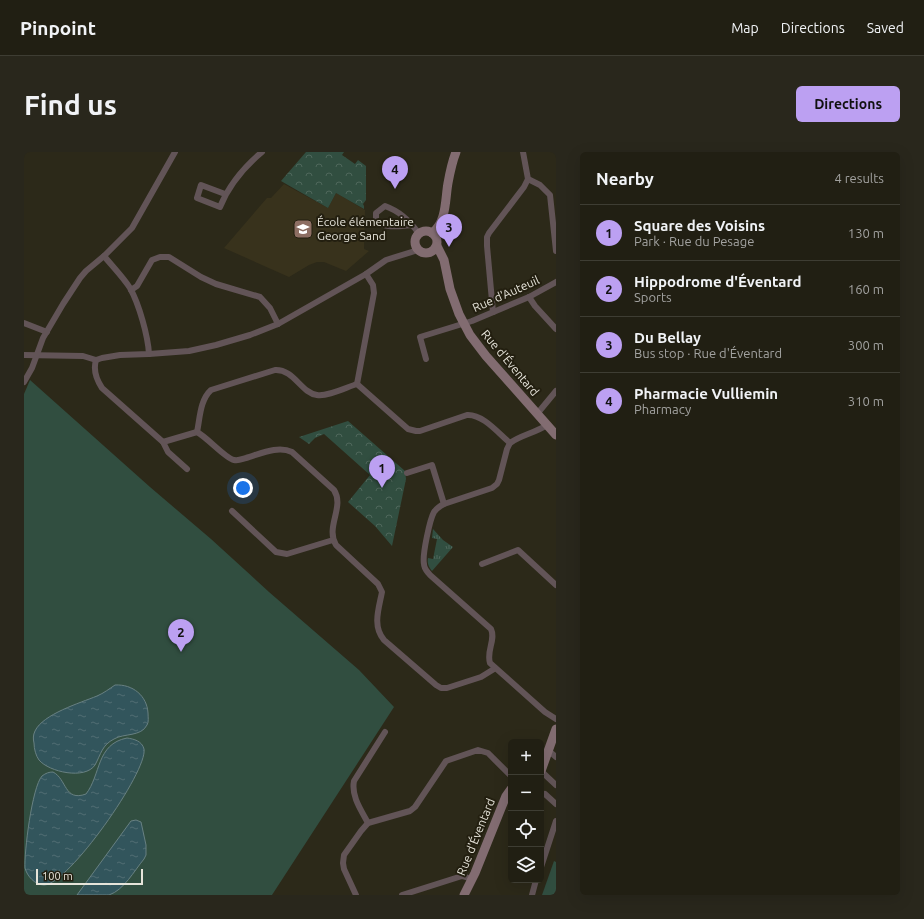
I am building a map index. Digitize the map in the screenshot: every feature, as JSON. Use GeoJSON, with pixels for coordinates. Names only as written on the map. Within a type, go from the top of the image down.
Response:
{"type":"FeatureCollection","features":[{"type":"Feature","properties":{"kind":"street"},"geometry":{"type":"LineString","coordinates":[[24,382],[47,332],[80,278],[132,228],[175,152]]}},
{"type":"Feature","properties":{"kind":"street"},"geometry":{"type":"LineString","coordinates":[[225,194],[201,186],[197,198],[220,207],[225,194],[249,163],[262,152]]}},
{"type":"Feature","properties":{"kind":"street"},"geometry":{"type":"LineString","coordinates":[[432,233],[438,227],[442,218],[448,182],[456,152]]}},
{"type":"Feature","properties":{"kind":"street"},"geometry":{"type":"LineString","coordinates":[[493,312],[487,237],[524,187],[528,179],[523,152]]}},
{"type":"Feature","properties":{"kind":"street"},"geometry":{"type":"LineString","coordinates":[[528,179],[540,185],[550,195],[556,251]]}},
{"type":"Feature","properties":{"kind":"street"},"geometry":{"type":"LineString","coordinates":[[412,225],[380,225],[376,221],[376,213],[385,206],[391,208],[412,225],[419,234]]}},
{"type":"Feature","properties":{"kind":"street"},"geometry":{"type":"LineString","coordinates":[[427,231],[432,233],[437,240],[437,251],[425,254],[418,250],[415,242],[419,234],[427,231]]}},
{"type":"Feature","properties":{"kind":"street"},"geometry":{"type":"LineString","coordinates":[[24,355],[83,356],[96,360],[120,355],[189,351],[216,345],[250,335],[278,324],[366,274],[386,260],[418,250]]}},
{"type":"Feature","properties":{"kind":"street","name":"Rue d'Éventard"},"geometry":{"type":"LineString","coordinates":[[437,251],[444,260],[450,289],[459,314],[470,335],[486,356],[556,435]]}},
{"type":"Feature","properties":{"kind":"street"},"geometry":{"type":"LineString","coordinates":[[104,256],[125,280],[131,290],[142,319],[149,354]]}},
{"type":"Feature","properties":{"kind":"street"},"geometry":{"type":"LineString","coordinates":[[131,290],[137,286],[152,260],[160,257],[169,258],[216,284],[260,297],[270,308],[278,324]]}},
{"type":"Feature","properties":{"kind":"street"},"geometry":{"type":"LineString","coordinates":[[357,384],[374,293],[373,285],[366,274]]}},
{"type":"Feature","properties":{"kind":"street","name":"Rue d'Auteuil"},"geometry":{"type":"LineString","coordinates":[[426,359],[420,338],[464,324],[529,297],[556,282]]}},
{"type":"Feature","properties":{"kind":"street"},"geometry":{"type":"LineString","coordinates":[[529,297],[535,306],[556,329]]}},
{"type":"Feature","properties":{"kind":"street"},"geometry":{"type":"LineString","coordinates":[[24,323],[47,332]]}},
{"type":"Feature","properties":{"kind":"street"},"geometry":{"type":"LineString","coordinates":[[96,360],[94,366],[96,376],[102,388],[163,442],[168,452],[187,469]]}},
{"type":"Feature","properties":{"kind":"street"},"geometry":{"type":"LineString","coordinates":[[197,432],[204,400],[206,395],[211,390],[275,370],[286,372],[312,394],[318,396],[357,384]]}},
{"type":"Feature","properties":{"kind":"street"},"geometry":{"type":"LineString","coordinates":[[357,384],[408,429],[420,431],[467,415],[472,415],[482,419],[510,444]]}},
{"type":"Feature","properties":{"kind":"street"},"geometry":{"type":"LineString","coordinates":[[537,414],[556,391]]}},
{"type":"Feature","properties":{"kind":"street"},"geometry":{"type":"LineString","coordinates":[[547,425],[515,440],[510,444],[507,449],[500,480],[492,488],[438,507],[432,518],[424,558],[425,570],[491,629],[493,638],[488,658],[494,669],[545,712],[556,719]]}},
{"type":"Feature","properties":{"kind":"street"},"geometry":{"type":"LineString","coordinates":[[163,442],[197,432],[234,460],[283,448],[292,452],[337,494],[338,503],[332,531],[333,540],[336,545],[381,588],[382,592],[377,624],[380,635],[441,688],[447,688],[481,676],[494,669]]}},
{"type":"Feature","properties":{"kind":"street"},"geometry":{"type":"LineString","coordinates":[[407,473],[432,465],[444,504]]}},
{"type":"Feature","properties":{"kind":"street"},"geometry":{"type":"LineString","coordinates":[[232,511],[276,552],[282,554],[287,554],[333,540]]}},
{"type":"Feature","properties":{"kind":"street"},"geometry":{"type":"LineString","coordinates":[[482,564],[518,550],[556,585]]}},
{"type":"Feature","properties":{"kind":"street"},"geometry":{"type":"LineString","coordinates":[[544,767],[553,754],[556,729]]}},
{"type":"Feature","properties":{"kind":"street"},"geometry":{"type":"LineString","coordinates":[[368,823],[353,792],[354,780],[385,732]]}},
{"type":"Feature","properties":{"kind":"street"},"geometry":{"type":"LineString","coordinates":[[356,895],[344,869],[344,855],[368,823],[410,811],[416,807],[446,761],[478,750],[488,752],[510,775]]}},
{"type":"Feature","properties":{"kind":"street"},"geometry":{"type":"LineString","coordinates":[[544,774],[556,785]]}},
{"type":"Feature","properties":{"kind":"street","name":"Rue d'Éventard"},"geometry":{"type":"LineString","coordinates":[[464,895],[508,793]]}},
{"type":"Feature","properties":{"kind":"street"},"geometry":{"type":"LineString","coordinates":[[545,794],[556,804]]}},
{"type":"Feature","properties":{"kind":"street"},"geometry":{"type":"LineString","coordinates":[[544,858],[556,821]]}},
{"type":"Feature","properties":{"kind":"street"},"geometry":{"type":"LineString","coordinates":[[549,844],[556,847]]}},
{"type":"Feature","properties":{"kind":"street"},"geometry":{"type":"LineString","coordinates":[[402,895],[462,876],[472,879]]}},
{"type":"Feature","properties":{"kind":"street"},"geometry":{"type":"LineString","coordinates":[[532,895],[535,883]]}},
{"type":"Feature","properties":{"kind":"shaded area","name":"École élémentaire George Sand"},"geometry":{"type":"Polygon","coordinates":[[[284,184],[328,208],[336,193],[365,210],[364,249],[369,251],[346,271],[324,262],[317,262],[289,277],[224,248],[267,198],[271,198],[284,184]]]}},
{"type":"Feature","properties":{"kind":"green space"},"geometry":{"type":"Polygon","coordinates":[[[306,152],[344,152],[342,155],[355,164],[358,160],[366,166],[366,200],[363,204],[364,209],[336,193],[328,208],[281,181],[306,152]]]}},
{"type":"Feature","properties":{"kind":"green space"},"geometry":{"type":"Polygon","coordinates":[[[30,380],[359,670],[394,707],[272,895],[24,895],[24,394],[30,380]]]}},
{"type":"Feature","properties":{"kind":"green space"},"geometry":{"type":"Polygon","coordinates":[[[348,421],[405,471],[406,479],[392,546],[375,526],[348,502],[370,475],[324,434],[315,438],[309,444],[299,437],[348,421]]]}},
{"type":"Feature","properties":{"kind":"green space"},"geometry":{"type":"Polygon","coordinates":[[[433,529],[443,540],[453,547],[432,571],[428,565],[428,558],[433,559],[437,539],[432,538],[433,529]]]}},
{"type":"Feature","properties":{"kind":"green space"},"geometry":{"type":"Polygon","coordinates":[[[554,861],[556,862],[556,895],[542,895],[554,861]]]}},
{"type":"Feature","properties":{"kind":"water"},"geometry":{"type":"Polygon","coordinates":[[[115,685],[122,685],[133,689],[142,696],[148,713],[148,722],[144,729],[137,733],[118,737],[110,741],[102,750],[95,765],[90,770],[67,773],[51,768],[39,760],[35,752],[33,738],[34,732],[39,725],[54,714],[100,695],[115,685]]]}},
{"type":"Feature","properties":{"kind":"water"},"geometry":{"type":"Polygon","coordinates":[[[127,738],[140,742],[144,749],[142,761],[120,802],[87,848],[70,867],[55,880],[44,885],[35,882],[25,868],[25,860],[29,820],[38,782],[42,776],[53,772],[58,775],[66,789],[74,795],[79,796],[86,794],[91,786],[104,753],[117,741],[127,738]]]}},
{"type":"Feature","properties":{"kind":"water"},"geometry":{"type":"Polygon","coordinates":[[[136,820],[141,822],[146,845],[146,855],[128,880],[114,893],[109,895],[77,895],[131,821],[136,820]]]}},
{"type":"Feature","properties":{"kind":"place","name":"Pharmacie Vulliemin"},"geometry":{"type":"Point","coordinates":[395,189]}},
{"type":"Feature","properties":{"kind":"place","name":"École élémentaire George Sand"},"geometry":{"type":"Point","coordinates":[303,229]}},
{"type":"Feature","properties":{"kind":"place","name":"Du Bellay"},"geometry":{"type":"Point","coordinates":[449,247]}},
{"type":"Feature","properties":{"kind":"place","name":"Square des Voisins"},"geometry":{"type":"Point","coordinates":[382,488]}},
{"type":"Feature","properties":{"kind":"place","name":"Hippodrome d'Éventard"},"geometry":{"type":"Point","coordinates":[181,652]}}]}
